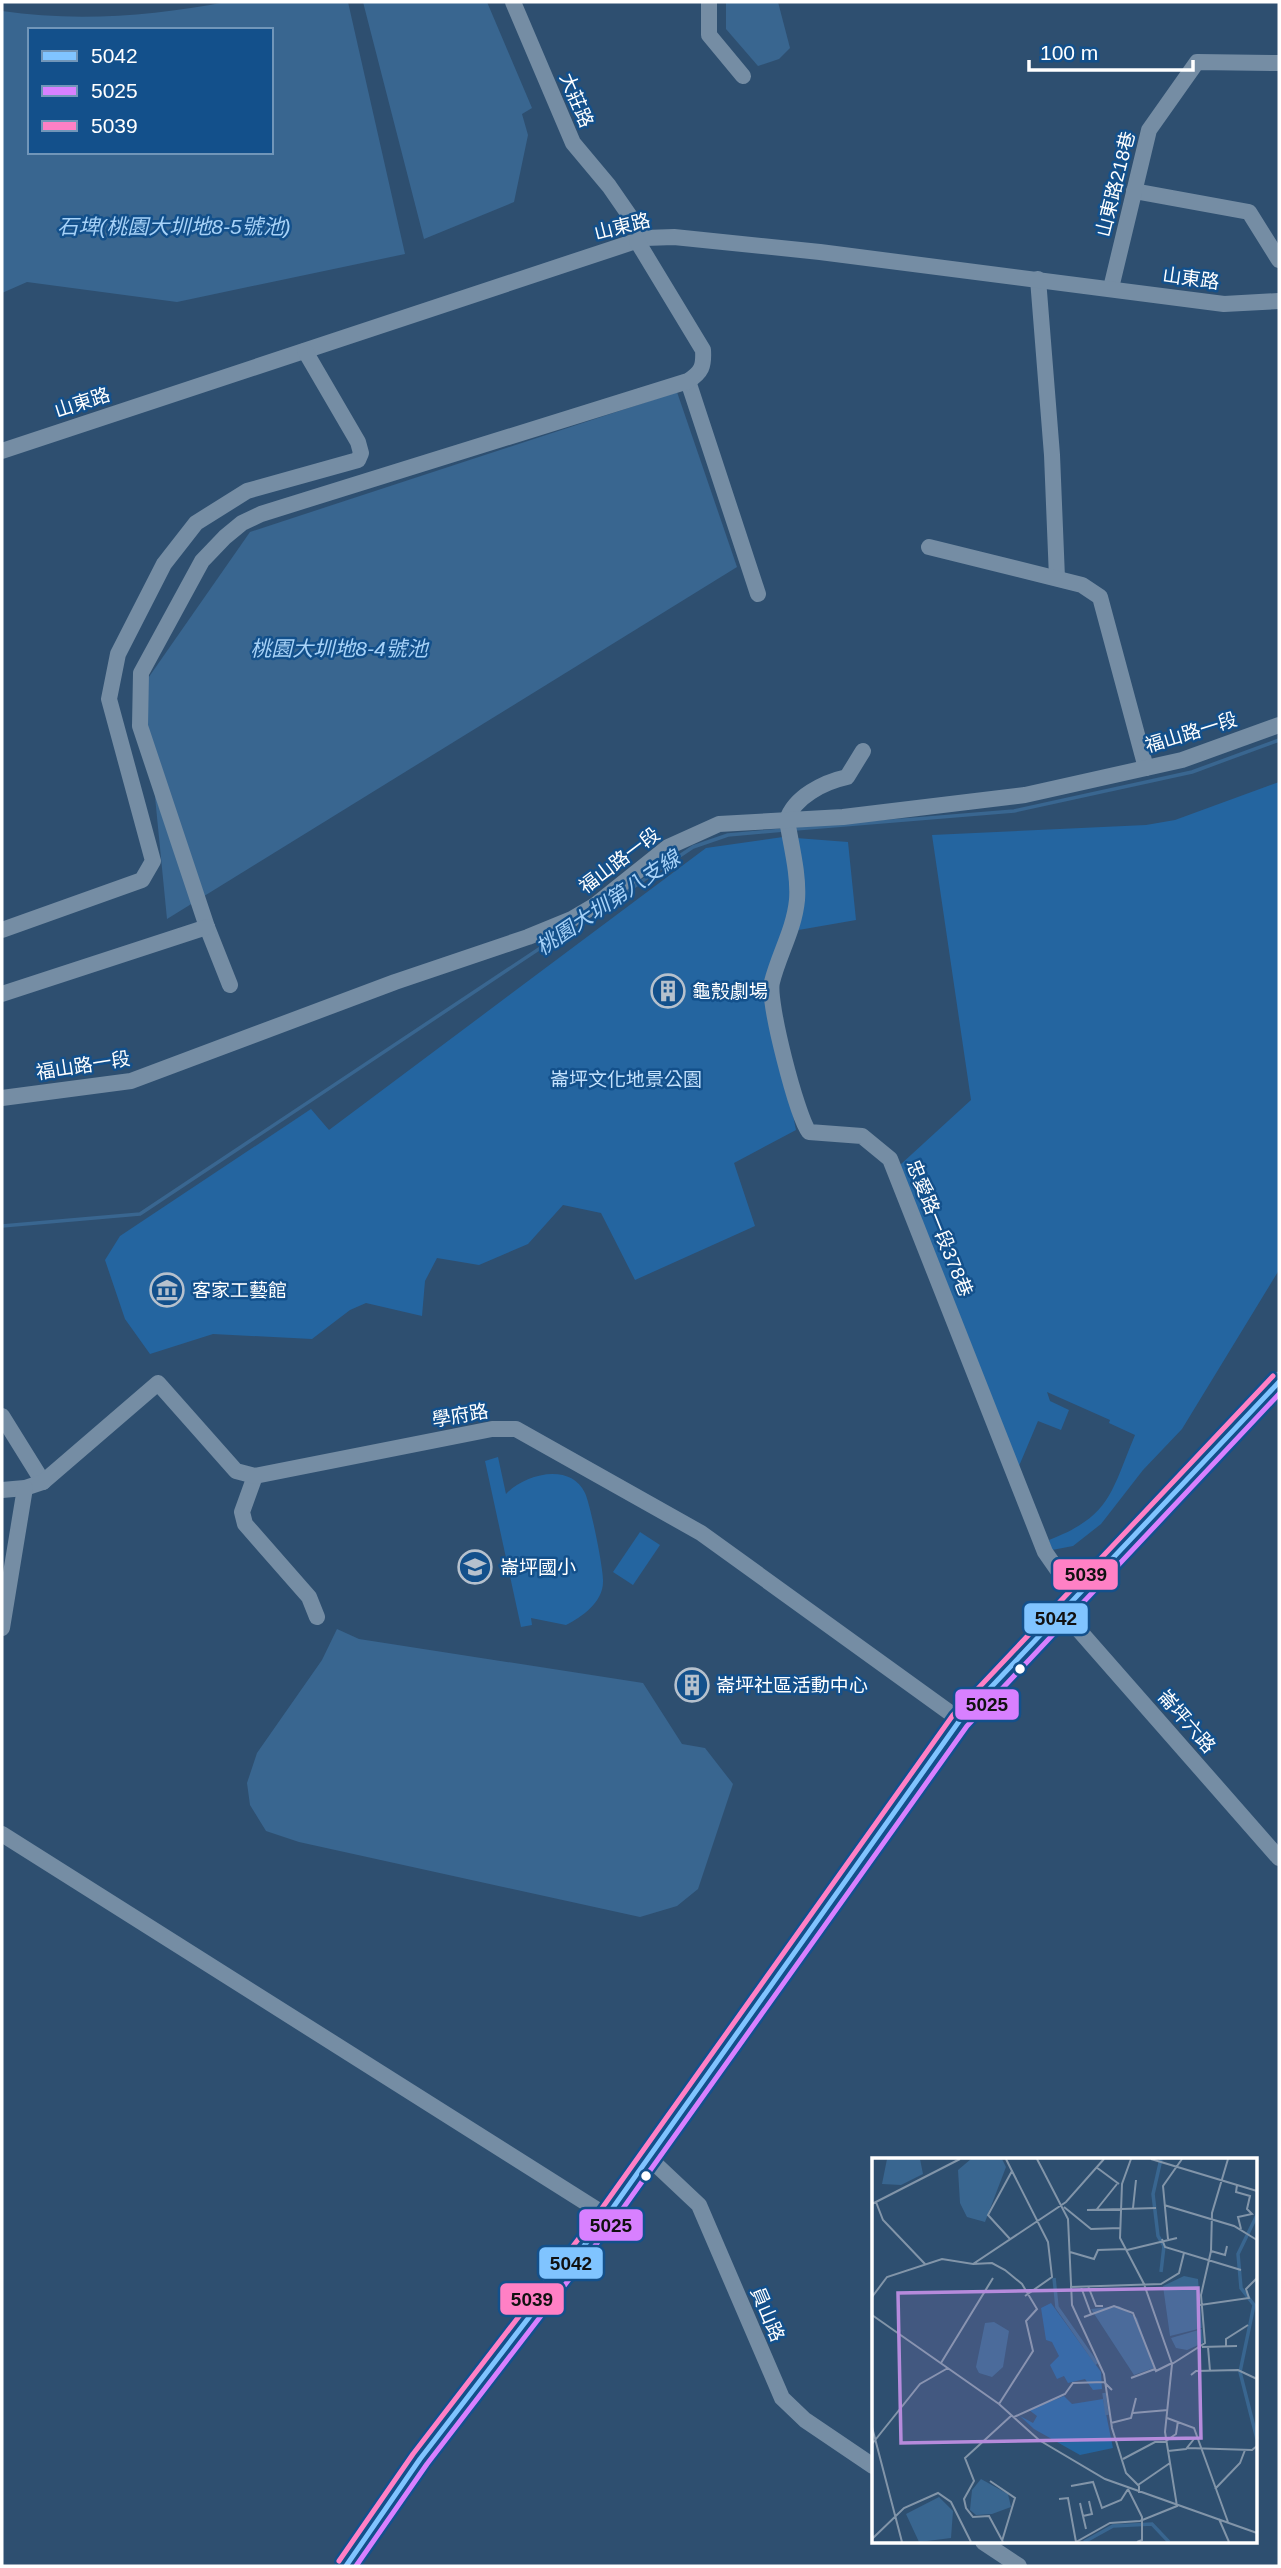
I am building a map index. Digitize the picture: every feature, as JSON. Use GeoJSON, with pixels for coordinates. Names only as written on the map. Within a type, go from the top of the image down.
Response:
{"type":"FeatureCollection","features":[{"type":"Feature","properties":{"kind":"main road"},"geometry":{"type":"LineString","coordinates":[[346,2566],[420,2459],[607,2216],[849,1880],[960,1720],[1279,1382]]}},
{"type":"Feature","properties":{"kind":"street","name":"大莊路"},"geometry":{"type":"LineString","coordinates":[[513,2],[573,143],[609,186],[703,350],[704,365],[700,373],[688,381]]}},
{"type":"Feature","properties":{"kind":"street"},"geometry":{"type":"LineString","coordinates":[[709,2],[709,35],[743,76]]}},
{"type":"Feature","properties":{"kind":"street","name":"山東路218巷"},"geometry":{"type":"LineString","coordinates":[[1111,288],[1149,131],[1166,101],[1197,62],[1279,63]]}},
{"type":"Feature","properties":{"kind":"street"},"geometry":{"type":"LineString","coordinates":[[1134,191],[1249,212],[1279,260]]}},
{"type":"Feature","properties":{"kind":"street","name":"山東路"},"geometry":{"type":"LineString","coordinates":[[2,451],[641,239],[674,237],[780,248],[1224,304],[1279,300]]}},
{"type":"Feature","properties":{"kind":"street"},"geometry":{"type":"LineString","coordinates":[[1038,279],[1052,455],[1057,578]]}},
{"type":"Feature","properties":{"kind":"street"},"geometry":{"type":"LineString","coordinates":[[2,930],[142,880],[153,862],[109,699],[118,654],[164,564],[201,518],[247,491],[358,460],[361,453],[358,442],[305,351]]}},
{"type":"Feature","properties":{"kind":"street"},"geometry":{"type":"LineString","coordinates":[[230,985],[207,927],[140,726],[141,673],[202,561],[242,523],[279,508],[688,381],[758,594]]}},
{"type":"Feature","properties":{"kind":"street"},"geometry":{"type":"LineString","coordinates":[[929,547],[1082,584],[1100,597],[1146,768]]}},
{"type":"Feature","properties":{"kind":"street","name":"福山路一段"},"geometry":{"type":"LineString","coordinates":[[2,1098],[131,1081],[572,919],[605,898],[668,847],[719,824],[788,827],[1025,795],[1182,760],[1279,725]]}},
{"type":"Feature","properties":{"kind":"street"},"geometry":{"type":"LineString","coordinates":[[788,827],[791,809],[799,800],[836,779],[847,777],[863,751]]}},
{"type":"Feature","properties":{"kind":"street","name":"忠愛路一段378巷"},"geometry":{"type":"LineString","coordinates":[[788,827],[797,897],[793,925],[771,985],[790,1087],[801,1122],[809,1132],[862,1136],[890,1159],[1045,1552],[1070,1605]]}},
{"type":"Feature","properties":{"kind":"street"},"geometry":{"type":"LineString","coordinates":[[2,994],[207,927]]}},
{"type":"Feature","properties":{"kind":"street"},"geometry":{"type":"LineString","coordinates":[[2,1490],[25,1488],[43,1482],[158,1383],[236,1471],[255,1476],[242,1512],[246,1524],[309,1597],[317,1617]]}},
{"type":"Feature","properties":{"kind":"street"},"geometry":{"type":"LineString","coordinates":[[2,1416],[43,1482]]}},
{"type":"Feature","properties":{"kind":"street","name":"學府路"},"geometry":{"type":"LineString","coordinates":[[255,1476],[492,1429],[516,1429],[701,1533],[960,1720]]}},
{"type":"Feature","properties":{"kind":"street"},"geometry":{"type":"LineString","coordinates":[[2,1628],[25,1488]]}},
{"type":"Feature","properties":{"kind":"street","name":"崙坪六路"},"geometry":{"type":"LineString","coordinates":[[1070,1605],[1279,1858]]}},
{"type":"Feature","properties":{"kind":"street"},"geometry":{"type":"LineString","coordinates":[[2,1834],[607,2216]]}},
{"type":"Feature","properties":{"kind":"street","name":"員山路"},"geometry":{"type":"LineString","coordinates":[[648,2157],[699,2205],[782,2398],[806,2420],[872,2465]]}},
{"type":"Feature","properties":{"kind":"street"},"geometry":{"type":"LineString","coordinates":[[986,2544],[1019,2566]]}},
{"type":"Feature","properties":{"kind":"green space"},"geometry":{"type":"Polygon","coordinates":[[[1279,782],[1279,1270],[1182,1429],[1143,1470],[1101,1524],[1073,1546],[1052,1550],[1049,1540],[1085,1521],[1106,1500],[1135,1435],[1109,1423],[1110,1420],[1047,1392],[1050,1401],[1069,1410],[1061,1430],[1038,1421],[1019,1466],[900,1165],[971,1100],[932,835],[1146,825],[1175,820],[1279,782]]]}},
{"type":"Feature","properties":{"kind":"green space","name":"崙坪文化地景公園"},"geometry":{"type":"Polygon","coordinates":[[[783,837],[848,842],[856,920],[787,932],[766,983],[796,1130],[734,1163],[755,1226],[635,1280],[601,1213],[563,1205],[528,1244],[479,1265],[437,1258],[425,1281],[422,1316],[366,1303],[350,1310],[312,1339],[213,1334],[150,1354],[125,1319],[105,1260],[120,1236],[311,1109],[329,1130],[706,848],[783,837]]]}},
{"type":"Feature","properties":{"kind":"green space"},"geometry":{"type":"Polygon","coordinates":[[[498,1457],[506,1494],[523,1481],[546,1474],[569,1477],[578,1483],[585,1493],[599,1551],[602,1589],[590,1608],[566,1625],[531,1618],[532,1625],[521,1627],[485,1461],[498,1457]]]}},
{"type":"Feature","properties":{"kind":"green space"},"geometry":{"type":"Polygon","coordinates":[[[640,1532],[660,1545],[633,1585],[613,1572],[640,1532]]]}},
{"type":"Feature","properties":{"kind":"water","name":"石埤(桃園大圳地8-5號池)"},"geometry":{"type":"Polygon","coordinates":[[[226,2],[348,2],[405,254],[177,302],[27,282],[2,293],[2,11],[86,17],[143,14],[226,2]]]}},
{"type":"Feature","properties":{"kind":"water"},"geometry":{"type":"Polygon","coordinates":[[[363,2],[487,2],[532,108],[522,114],[528,135],[514,202],[424,239],[363,2]]]}},
{"type":"Feature","properties":{"kind":"water"},"geometry":{"type":"Polygon","coordinates":[[[726,2],[778,2],[790,48],[779,59],[758,66],[726,29],[726,2]]]}},
{"type":"Feature","properties":{"kind":"water","name":"桃園大圳地8-4號池"},"geometry":{"type":"Polygon","coordinates":[[[677,392],[737,567],[167,919],[144,684],[250,532],[677,392]]]}},
{"type":"Feature","properties":{"kind":"water"},"geometry":{"type":"Polygon","coordinates":[[[337,1629],[359,1639],[643,1683],[682,1744],[705,1748],[733,1784],[698,1889],[677,1906],[640,1917],[299,1842],[266,1831],[250,1805],[247,1783],[257,1753],[322,1660],[337,1629]]]}},
{"type":"Feature","properties":{"kind":"waterway","name":"桃園大圳第八支線"},"geometry":{"type":"LineString","coordinates":[[795,829],[1014,811],[1192,772],[1279,740]]}},
{"type":"Feature","properties":{"kind":"waterway","name":"桃園大圳第八支線"},"geometry":{"type":"LineString","coordinates":[[617,898],[693,847],[728,835],[784,830]]}},
{"type":"Feature","properties":{"kind":"waterway","name":"桃園大圳第八支線"},"geometry":{"type":"LineString","coordinates":[[2,1226],[140,1214],[575,925]]}},
{"type":"Feature","properties":{"kind":"transit line","name":"5039"},"geometry":{"type":"LineString","coordinates":[[339,2561],[413,2454],[600,2211],[953,1715],[1273,1376]]}},
{"type":"Feature","properties":{"kind":"transit line","name":"5042"},"geometry":{"type":"LineString","coordinates":[[346,2566],[420,2459],[607,2216],[960,1720],[1279,1382]]}},
{"type":"Feature","properties":{"kind":"transit line","name":"5025"},"geometry":{"type":"LineString","coordinates":[[356,2566],[427,2464],[614,2221],[967,1726],[1279,1394]]}},
{"type":"Feature","properties":{"kind":"place","name":"龜殼劇場"},"geometry":{"type":"Point","coordinates":[668,991]}},
{"type":"Feature","properties":{"kind":"place","name":"客家工藝館"},"geometry":{"type":"Point","coordinates":[167,1290]}},
{"type":"Feature","properties":{"kind":"place","name":"崙坪國小"},"geometry":{"type":"Point","coordinates":[475,1567]}},
{"type":"Feature","properties":{"kind":"place","name":"崙坪社區活動中心"},"geometry":{"type":"Point","coordinates":[692,1685]}}]}
